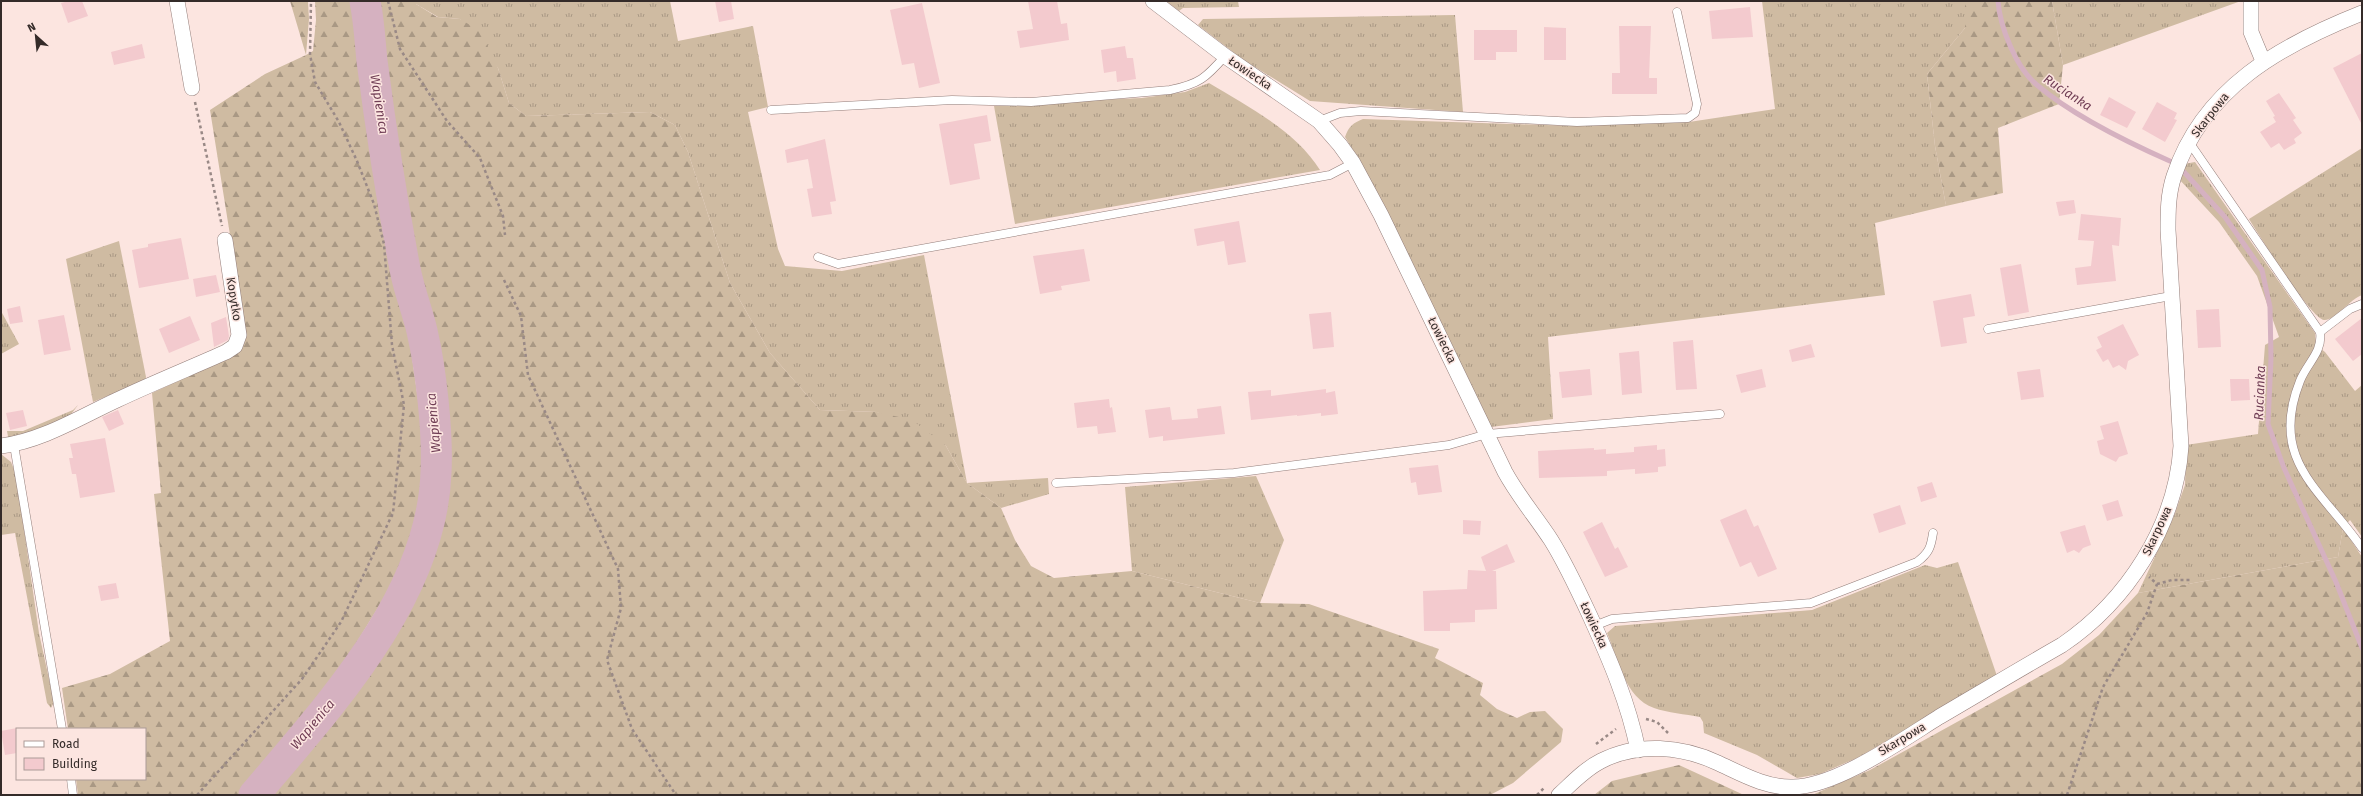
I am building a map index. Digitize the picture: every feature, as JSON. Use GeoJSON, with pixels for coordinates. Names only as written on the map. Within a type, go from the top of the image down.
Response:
{"type":"FeatureCollection","features":[{"type":"Feature","properties":{"kind":"street"},"geometry":{"type":"LineString","coordinates":[[176,1],[192,88]]}},
{"type":"Feature","properties":{"kind":"street","name":"Łowiecka"},"geometry":{"type":"LineString","coordinates":[[1152,1],[1225,56],[1319,121],[1353,163],[1381,215],[1516,493],[1560,555],[1623,691],[1632,720],[1638,750]]}},
{"type":"Feature","properties":{"kind":"street"},"geometry":{"type":"LineString","coordinates":[[2251,1],[2251,32],[2264,61]]}},
{"type":"Feature","properties":{"kind":"street","name":"Skarpowa"},"geometry":{"type":"LineString","coordinates":[[1559,795],[1578,777],[1602,761],[1638,750],[1667,748],[1695,754],[1756,780],[1774,785],[1793,787],[1815,783],[1866,762],[2062,645],[2085,630],[2108,608],[2138,568],[2166,515],[2179,471],[2180,446],[2168,230],[2169,198],[2174,177],[2189,142],[2218,103],[2239,80],[2264,61],[2319,30],[2362,12]]}},
{"type":"Feature","properties":{"kind":"street","name":"Kopytko"},"geometry":{"type":"LineString","coordinates":[[8,446],[42,436],[144,387],[226,352],[236,346],[239,335],[225,240]]}},
{"type":"Feature","properties":{"kind":"lane"},"geometry":{"type":"LineString","coordinates":[[1319,121],[1340,113],[1361,111],[1577,122],[1688,118],[1695,113],[1697,104],[1677,12]]}},
{"type":"Feature","properties":{"kind":"lane"},"geometry":{"type":"LineString","coordinates":[[771,110],[952,100],[1030,102],[1170,90],[1200,81],[1208,75],[1225,56]]}},
{"type":"Feature","properties":{"kind":"lane"},"geometry":{"type":"LineString","coordinates":[[2189,142],[2320,332],[2320,348],[2300,380],[2292,410],[2291,435],[2296,456],[2307,480],[2345,523],[2362,548]]}},
{"type":"Feature","properties":{"kind":"lane"},"geometry":{"type":"LineString","coordinates":[[818,257],[838,264],[1330,175],[1353,163]]}},
{"type":"Feature","properties":{"kind":"lane"},"geometry":{"type":"LineString","coordinates":[[1988,329],[2171,296]]}},
{"type":"Feature","properties":{"kind":"lane"},"geometry":{"type":"LineString","coordinates":[[2320,332],[2350,309],[2362,304]]}},
{"type":"Feature","properties":{"kind":"lane"},"geometry":{"type":"LineString","coordinates":[[1056,483],[1234,473],[1449,445],[1487,434],[1720,414]]}},
{"type":"Feature","properties":{"kind":"lane"},"geometry":{"type":"LineString","coordinates":[[8,446],[62,728]]}},
{"type":"Feature","properties":{"kind":"lane"},"geometry":{"type":"LineString","coordinates":[[1594,626],[1612,619],[1810,603],[1917,562],[1926,555],[1932,547],[1933,533]]}},
{"type":"Feature","properties":{"kind":"lane"},"geometry":{"type":"LineString","coordinates":[[71,780],[74,795]]}},
{"type":"Feature","properties":{"kind":"path"},"geometry":{"type":"LineString","coordinates":[[197,795],[302,679],[341,622],[393,513],[404,405],[392,345],[384,244],[374,204],[358,161],[339,122],[315,82],[310,54],[311,1]]}},
{"type":"Feature","properties":{"kind":"path"},"geometry":{"type":"LineString","coordinates":[[388,1],[400,49],[447,121],[480,158],[503,216],[505,235]]}},
{"type":"Feature","properties":{"kind":"path"},"geometry":{"type":"LineString","coordinates":[[192,88],[225,240]]}},
{"type":"Feature","properties":{"kind":"path"},"geometry":{"type":"LineString","coordinates":[[504,280],[521,316],[528,375],[618,569],[621,608],[607,660],[632,729],[676,795]]}},
{"type":"Feature","properties":{"kind":"path"},"geometry":{"type":"LineString","coordinates":[[2138,568],[2158,584]]}},
{"type":"Feature","properties":{"kind":"path"},"geometry":{"type":"LineString","coordinates":[[2158,584],[2172,580],[2191,580]]}},
{"type":"Feature","properties":{"kind":"path"},"geometry":{"type":"LineString","coordinates":[[2067,795],[2102,687],[2147,613],[2158,584]]}},
{"type":"Feature","properties":{"kind":"green space"},"geometry":{"type":"Polygon","coordinates":[[[290,1],[308,1],[309,19],[306,55],[290,1]]]}},
{"type":"Feature","properties":{"kind":"green space"},"geometry":{"type":"Polygon","coordinates":[[[315,1],[354,1],[358,13],[362,58],[376,136],[393,257],[407,321],[420,414],[423,467],[417,528],[392,585],[344,663],[241,795],[78,795],[76,780],[146,780],[146,728],[68,728],[62,688],[110,674],[170,641],[154,494],[161,493],[152,393],[230,357],[241,348],[244,342],[246,335],[210,110],[265,74],[313,51],[316,20],[315,1]]]}},
{"type":"Feature","properties":{"kind":"green space"},"geometry":{"type":"Polygon","coordinates":[[[374,1],[416,1],[416,4],[437,17],[460,19],[480,31],[498,68],[509,103],[526,116],[650,112],[675,125],[688,152],[730,283],[770,353],[820,410],[877,412],[912,420],[946,446],[967,483],[1001,508],[1015,540],[1031,566],[1054,578],[1132,571],[1260,603],[1309,604],[1439,649],[1435,658],[1483,683],[1480,695],[1497,709],[1517,718],[1530,712],[1545,711],[1563,729],[1561,742],[1513,783],[1490,795],[267,795],[359,684],[410,595],[430,550],[441,513],[445,470],[443,408],[433,333],[414,267],[374,1]]]}},
{"type":"Feature","properties":{"kind":"green space"},"geometry":{"type":"Polygon","coordinates":[[[416,1],[670,1],[678,41],[753,26],[768,107],[748,112],[778,249],[785,266],[842,271],[924,255],[967,483],[946,446],[877,412],[820,410],[770,353],[730,283],[688,152],[675,125],[650,112],[526,116],[509,103],[498,68],[460,19],[438,17],[416,4],[416,1]]]}},
{"type":"Feature","properties":{"kind":"green space"},"geometry":{"type":"Polygon","coordinates":[[[1166,1],[1238,1],[1239,7],[1183,8],[1179,11],[1166,1]]]}},
{"type":"Feature","properties":{"kind":"green space"},"geometry":{"type":"Polygon","coordinates":[[[1762,1],[1965,1],[1965,28],[1927,74],[1935,146],[1946,206],[1875,223],[1885,295],[1548,337],[1553,419],[1491,427],[1361,163],[1345,137],[1348,130],[1354,124],[1363,119],[1575,126],[1689,122],[1775,109],[1762,1]]]}},
{"type":"Feature","properties":{"kind":"green space"},"geometry":{"type":"Polygon","coordinates":[[[1965,1],[2052,1],[2063,65],[2059,104],[1998,128],[2003,193],[1946,206],[1935,146],[1927,74],[1965,28],[1965,1]]]}},
{"type":"Feature","properties":{"kind":"green space"},"geometry":{"type":"Polygon","coordinates":[[[2052,1],[2241,1],[2063,65],[2052,1]]]}},
{"type":"Feature","properties":{"kind":"green space"},"geometry":{"type":"Polygon","coordinates":[[[1455,15],[1463,112],[1310,101],[1242,59],[1198,25],[1203,19],[1455,15]]]}},
{"type":"Feature","properties":{"kind":"green space"},"geometry":{"type":"Polygon","coordinates":[[[1209,83],[1270,120],[1298,143],[1320,170],[1015,224],[994,106],[1031,106],[1070,101],[1142,98],[1185,92],[1209,83]]]}},
{"type":"Feature","properties":{"kind":"green space"},"geometry":{"type":"Polygon","coordinates":[[[2362,148],[2362,295],[2357,297],[2338,314],[2324,320],[2317,316],[2297,292],[2249,219],[2362,148]]]}},
{"type":"Feature","properties":{"kind":"green space"},"geometry":{"type":"Polygon","coordinates":[[[2195,162],[2315,333],[2316,345],[2325,352],[2355,391],[2362,385],[2362,537],[2350,520],[2343,528],[2338,557],[2138,593],[2174,516],[2185,485],[2186,445],[2258,434],[2265,345],[2279,337],[2257,276],[2219,222],[2178,178],[2184,164],[2195,162]]]}},
{"type":"Feature","properties":{"kind":"green space"},"geometry":{"type":"Polygon","coordinates":[[[119,241],[146,377],[145,380],[93,402],[66,259],[119,241]]]}},
{"type":"Feature","properties":{"kind":"green space"},"geometry":{"type":"Polygon","coordinates":[[[1,311],[19,344],[1,354],[1,311]]]}},
{"type":"Feature","properties":{"kind":"green space"},"geometry":{"type":"Polygon","coordinates":[[[78,405],[69,417],[9,442],[7,431],[23,431],[73,410],[78,405]]]}},
{"type":"Feature","properties":{"kind":"green space"},"geometry":{"type":"Polygon","coordinates":[[[1,454],[11,462],[16,474],[39,633],[54,702],[51,708],[47,703],[15,533],[1,535],[1,454]]]}},
{"type":"Feature","properties":{"kind":"green space"},"geometry":{"type":"Polygon","coordinates":[[[1256,476],[1284,540],[1260,603],[1132,571],[1125,487],[1256,476]]]}},
{"type":"Feature","properties":{"kind":"green space"},"geometry":{"type":"Polygon","coordinates":[[[1048,478],[1049,494],[1001,508],[967,483],[1048,478]]]}},
{"type":"Feature","properties":{"kind":"green space"},"geometry":{"type":"Polygon","coordinates":[[[2343,528],[2362,557],[2362,795],[1812,795],[1870,770],[2062,664],[2099,635],[2138,593],[2338,557],[2343,528]]]}},
{"type":"Feature","properties":{"kind":"green space"},"geometry":{"type":"Polygon","coordinates":[[[1958,562],[1997,676],[1859,757],[1820,774],[1797,778],[1757,755],[1704,733],[1703,722],[1700,717],[1659,710],[1644,703],[1629,687],[1619,666],[1607,633],[1615,626],[1812,610],[1925,565],[1937,568],[1958,562]]]}},
{"type":"Feature","properties":{"kind":"green space"},"geometry":{"type":"Polygon","coordinates":[[[1679,765],[1744,795],[1594,795],[1612,781],[1679,765]]]}},
{"type":"Feature","properties":{"kind":"building"},"geometry":{"type":"Polygon","coordinates":[[[69,1],[82,1],[88,16],[68,23],[61,3],[69,1]]]}},
{"type":"Feature","properties":{"kind":"building"},"geometry":{"type":"Polygon","coordinates":[[[715,1],[731,1],[734,19],[719,22],[715,1]]]}},
{"type":"Feature","properties":{"kind":"building"},"geometry":{"type":"Polygon","coordinates":[[[1028,1],[1057,1],[1061,24],[1067,23],[1069,40],[1020,48],[1017,31],[1033,29],[1028,1]]]}},
{"type":"Feature","properties":{"kind":"building"},"geometry":{"type":"Polygon","coordinates":[[[922,3],[940,83],[919,88],[914,63],[902,65],[890,10],[922,3]]]}},
{"type":"Feature","properties":{"kind":"building"},"geometry":{"type":"Polygon","coordinates":[[[1750,7],[1753,37],[1712,39],[1709,11],[1750,7]]]}},
{"type":"Feature","properties":{"kind":"building"},"geometry":{"type":"Polygon","coordinates":[[[1619,26],[1651,26],[1649,78],[1657,78],[1657,94],[1612,94],[1612,73],[1620,73],[1619,26]]]}},
{"type":"Feature","properties":{"kind":"building"},"geometry":{"type":"Polygon","coordinates":[[[1544,27],[1566,28],[1566,60],[1544,60],[1544,27]]]}},
{"type":"Feature","properties":{"kind":"building"},"geometry":{"type":"Polygon","coordinates":[[[1474,30],[1517,30],[1517,52],[1496,52],[1496,60],[1474,60],[1474,30]]]}},
{"type":"Feature","properties":{"kind":"building"},"geometry":{"type":"Polygon","coordinates":[[[142,44],[145,58],[114,65],[111,52],[142,44]]]}},
{"type":"Feature","properties":{"kind":"building"},"geometry":{"type":"Polygon","coordinates":[[[1125,46],[1127,58],[1133,58],[1136,79],[1117,82],[1116,71],[1104,73],[1101,50],[1125,46]]]}},
{"type":"Feature","properties":{"kind":"building"},"geometry":{"type":"Polygon","coordinates":[[[2362,53],[2362,125],[2333,68],[2362,53]]]}},
{"type":"Feature","properties":{"kind":"building"},"geometry":{"type":"Polygon","coordinates":[[[2279,93],[2296,118],[2293,120],[2302,133],[2294,139],[2296,143],[2284,150],[2279,143],[2271,148],[2260,132],[2276,122],[2273,117],[2275,116],[2266,101],[2279,93]]]}},
{"type":"Feature","properties":{"kind":"building"},"geometry":{"type":"Polygon","coordinates":[[[2109,97],[2136,112],[2127,128],[2100,115],[2109,97]]]}},
{"type":"Feature","properties":{"kind":"building"},"geometry":{"type":"Polygon","coordinates":[[[2157,102],[2177,113],[2174,119],[2177,120],[2165,142],[2142,129],[2157,102]]]}},
{"type":"Feature","properties":{"kind":"building"},"geometry":{"type":"Polygon","coordinates":[[[987,115],[991,141],[974,144],[980,179],[950,185],[939,124],[987,115]]]}},
{"type":"Feature","properties":{"kind":"building"},"geometry":{"type":"Polygon","coordinates":[[[825,139],[836,201],[830,202],[832,214],[812,217],[807,189],[813,188],[808,159],[787,163],[785,150],[825,139]]]}},
{"type":"Feature","properties":{"kind":"building"},"geometry":{"type":"Polygon","coordinates":[[[2074,200],[2076,213],[2059,216],[2056,202],[2074,200]]]}},
{"type":"Feature","properties":{"kind":"building"},"geometry":{"type":"Polygon","coordinates":[[[2081,214],[2121,218],[2119,246],[2112,245],[2116,281],[2077,285],[2075,268],[2091,266],[2094,241],[2078,240],[2081,214]]]}},
{"type":"Feature","properties":{"kind":"building"},"geometry":{"type":"Polygon","coordinates":[[[1239,221],[1246,262],[1228,265],[1224,241],[1197,246],[1194,229],[1239,221]]]}},
{"type":"Feature","properties":{"kind":"building"},"geometry":{"type":"Polygon","coordinates":[[[181,238],[189,279],[139,288],[132,250],[148,247],[148,244],[181,238]]]}},
{"type":"Feature","properties":{"kind":"building"},"geometry":{"type":"Polygon","coordinates":[[[1084,249],[1090,281],[1061,286],[1062,290],[1040,294],[1033,256],[1084,249]]]}},
{"type":"Feature","properties":{"kind":"building"},"geometry":{"type":"Polygon","coordinates":[[[2021,264],[2029,312],[2008,316],[2000,268],[2021,264]]]}},
{"type":"Feature","properties":{"kind":"building"},"geometry":{"type":"Polygon","coordinates":[[[216,275],[220,292],[196,297],[193,279],[216,275]]]}},
{"type":"Feature","properties":{"kind":"building"},"geometry":{"type":"Polygon","coordinates":[[[1971,294],[1975,316],[1963,318],[1967,343],[1941,347],[1933,301],[1971,294]]]}},
{"type":"Feature","properties":{"kind":"building"},"geometry":{"type":"Polygon","coordinates":[[[20,306],[23,322],[10,324],[7,309],[20,306]]]}},
{"type":"Feature","properties":{"kind":"building"},"geometry":{"type":"Polygon","coordinates":[[[2219,309],[2221,347],[2198,348],[2196,310],[2219,309]]]}},
{"type":"Feature","properties":{"kind":"building"},"geometry":{"type":"Polygon","coordinates":[[[1331,312],[1334,347],[1313,349],[1309,314],[1331,312]]]}},
{"type":"Feature","properties":{"kind":"building"},"geometry":{"type":"Polygon","coordinates":[[[64,315],[71,350],[44,355],[38,320],[64,315]]]}},
{"type":"Feature","properties":{"kind":"building"},"geometry":{"type":"Polygon","coordinates":[[[190,316],[200,340],[169,353],[159,329],[190,316]]]}},
{"type":"Feature","properties":{"kind":"building"},"geometry":{"type":"Polygon","coordinates":[[[226,317],[229,336],[228,340],[214,347],[211,323],[226,317]]]}},
{"type":"Feature","properties":{"kind":"building"},"geometry":{"type":"Polygon","coordinates":[[[2362,318],[2362,354],[2353,361],[2335,339],[2362,318]]]}},
{"type":"Feature","properties":{"kind":"building"},"geometry":{"type":"Polygon","coordinates":[[[2123,324],[2139,355],[2128,361],[2126,370],[2119,365],[2113,368],[2108,359],[2103,362],[2096,350],[2102,347],[2097,337],[2123,324]]]}},
{"type":"Feature","properties":{"kind":"building"},"geometry":{"type":"Polygon","coordinates":[[[1693,340],[1697,389],[1676,390],[1673,342],[1693,340]]]}},
{"type":"Feature","properties":{"kind":"building"},"geometry":{"type":"Polygon","coordinates":[[[1811,344],[1815,357],[1792,362],[1789,350],[1811,344]]]}},
{"type":"Feature","properties":{"kind":"building"},"geometry":{"type":"Polygon","coordinates":[[[1639,351],[1642,393],[1622,395],[1619,353],[1639,351]]]}},
{"type":"Feature","properties":{"kind":"building"},"geometry":{"type":"Polygon","coordinates":[[[1590,369],[1592,395],[1562,398],[1559,372],[1590,369]]]}},
{"type":"Feature","properties":{"kind":"building"},"geometry":{"type":"Polygon","coordinates":[[[1762,369],[1766,387],[1741,393],[1736,375],[1762,369]]]}},
{"type":"Feature","properties":{"kind":"building"},"geometry":{"type":"Polygon","coordinates":[[[2040,369],[2044,397],[2021,400],[2017,372],[2040,369]]]}},
{"type":"Feature","properties":{"kind":"building"},"geometry":{"type":"Polygon","coordinates":[[[2230,379],[2249,379],[2250,400],[2231,401],[2230,379]]]}},
{"type":"Feature","properties":{"kind":"building"},"geometry":{"type":"Polygon","coordinates":[[[1326,389],[1326,393],[1335,391],[1338,414],[1321,416],[1321,413],[1251,420],[1248,392],[1271,390],[1271,396],[1326,389]]]}},
{"type":"Feature","properties":{"kind":"building"},"geometry":{"type":"Polygon","coordinates":[[[1109,399],[1110,408],[1112,407],[1116,432],[1098,434],[1097,426],[1077,428],[1074,403],[1109,399]]]}},
{"type":"Feature","properties":{"kind":"building"},"geometry":{"type":"Polygon","coordinates":[[[1221,406],[1225,434],[1163,441],[1163,436],[1149,438],[1145,410],[1170,407],[1172,420],[1198,418],[1197,409],[1221,406]]]}},
{"type":"Feature","properties":{"kind":"building"},"geometry":{"type":"Polygon","coordinates":[[[23,410],[27,426],[10,430],[6,413],[23,410]]]}},
{"type":"Feature","properties":{"kind":"building"},"geometry":{"type":"Polygon","coordinates":[[[118,410],[124,424],[109,431],[102,417],[118,410]]]}},
{"type":"Feature","properties":{"kind":"building"},"geometry":{"type":"Polygon","coordinates":[[[2118,421],[2128,454],[2119,457],[2116,462],[2100,454],[2097,441],[2104,439],[2100,426],[2118,421]]]}},
{"type":"Feature","properties":{"kind":"building"},"geometry":{"type":"Polygon","coordinates":[[[105,438],[115,492],[80,498],[76,474],[72,474],[69,458],[73,458],[70,444],[105,438]]]}},
{"type":"Feature","properties":{"kind":"building"},"geometry":{"type":"Polygon","coordinates":[[[1657,445],[1657,450],[1665,449],[1666,466],[1658,467],[1658,472],[1635,474],[1635,469],[1607,471],[1607,476],[1539,478],[1538,451],[1594,448],[1594,450],[1606,449],[1606,454],[1634,452],[1634,447],[1657,445]]]}},
{"type":"Feature","properties":{"kind":"building"},"geometry":{"type":"Polygon","coordinates":[[[1438,465],[1442,492],[1418,495],[1416,482],[1411,483],[1409,468],[1438,465]]]}},
{"type":"Feature","properties":{"kind":"building"},"geometry":{"type":"Polygon","coordinates":[[[1932,482],[1937,497],[1921,502],[1917,487],[1932,482]]]}},
{"type":"Feature","properties":{"kind":"building"},"geometry":{"type":"Polygon","coordinates":[[[2118,500],[2123,516],[2107,521],[2102,505],[2118,500]]]}},
{"type":"Feature","properties":{"kind":"building"},"geometry":{"type":"Polygon","coordinates":[[[1900,505],[1906,524],[1879,533],[1873,514],[1900,505]]]}},
{"type":"Feature","properties":{"kind":"building"},"geometry":{"type":"Polygon","coordinates":[[[1746,509],[1754,527],[1758,525],[1777,569],[1758,577],[1751,562],[1740,567],[1720,520],[1746,509]]]}},
{"type":"Feature","properties":{"kind":"building"},"geometry":{"type":"Polygon","coordinates":[[[1463,520],[1481,521],[1480,535],[1463,534],[1463,520]]]}},
{"type":"Feature","properties":{"kind":"building"},"geometry":{"type":"Polygon","coordinates":[[[1602,522],[1615,549],[1618,547],[1628,567],[1605,577],[1583,532],[1602,522]]]}},
{"type":"Feature","properties":{"kind":"building"},"geometry":{"type":"Polygon","coordinates":[[[2085,525],[2091,545],[2083,548],[2079,553],[2074,550],[2067,553],[2060,532],[2085,525]]]}},
{"type":"Feature","properties":{"kind":"building"},"geometry":{"type":"Polygon","coordinates":[[[1507,544],[1515,562],[1492,571],[1496,571],[1497,609],[1475,610],[1475,622],[1450,623],[1450,631],[1424,631],[1423,591],[1467,589],[1468,570],[1486,571],[1481,557],[1507,544]]]}},
{"type":"Feature","properties":{"kind":"building"},"geometry":{"type":"Polygon","coordinates":[[[116,583],[119,598],[101,601],[98,586],[116,583]]]}},
{"type":"Feature","properties":{"kind":"building"},"geometry":{"type":"Polygon","coordinates":[[[16,728],[16,753],[5,755],[1,731],[16,728]]]}},
{"type":"Feature","properties":{"kind":"waterway","name":"Wapienica"},"geometry":{"type":"LineString","coordinates":[[254,795],[314,724],[344,686],[372,646],[397,605],[417,562],[430,518],[436,472],[435,420],[431,382],[422,331],[407,277],[396,218],[379,113],[365,1]]}},
{"type":"Feature","properties":{"kind":"waterway","name":"Rucianka"},"geometry":{"type":"LineString","coordinates":[[1998,1],[2002,23],[2010,46],[2029,78],[2051,96],[2084,118],[2172,162]]}},
{"type":"Feature","properties":{"kind":"waterway","name":"Rucianka"},"geometry":{"type":"LineString","coordinates":[[2184,172],[2225,217],[2262,270],[2270,307],[2271,358],[2268,424],[2284,468],[2336,582],[2362,648]]}}]}
